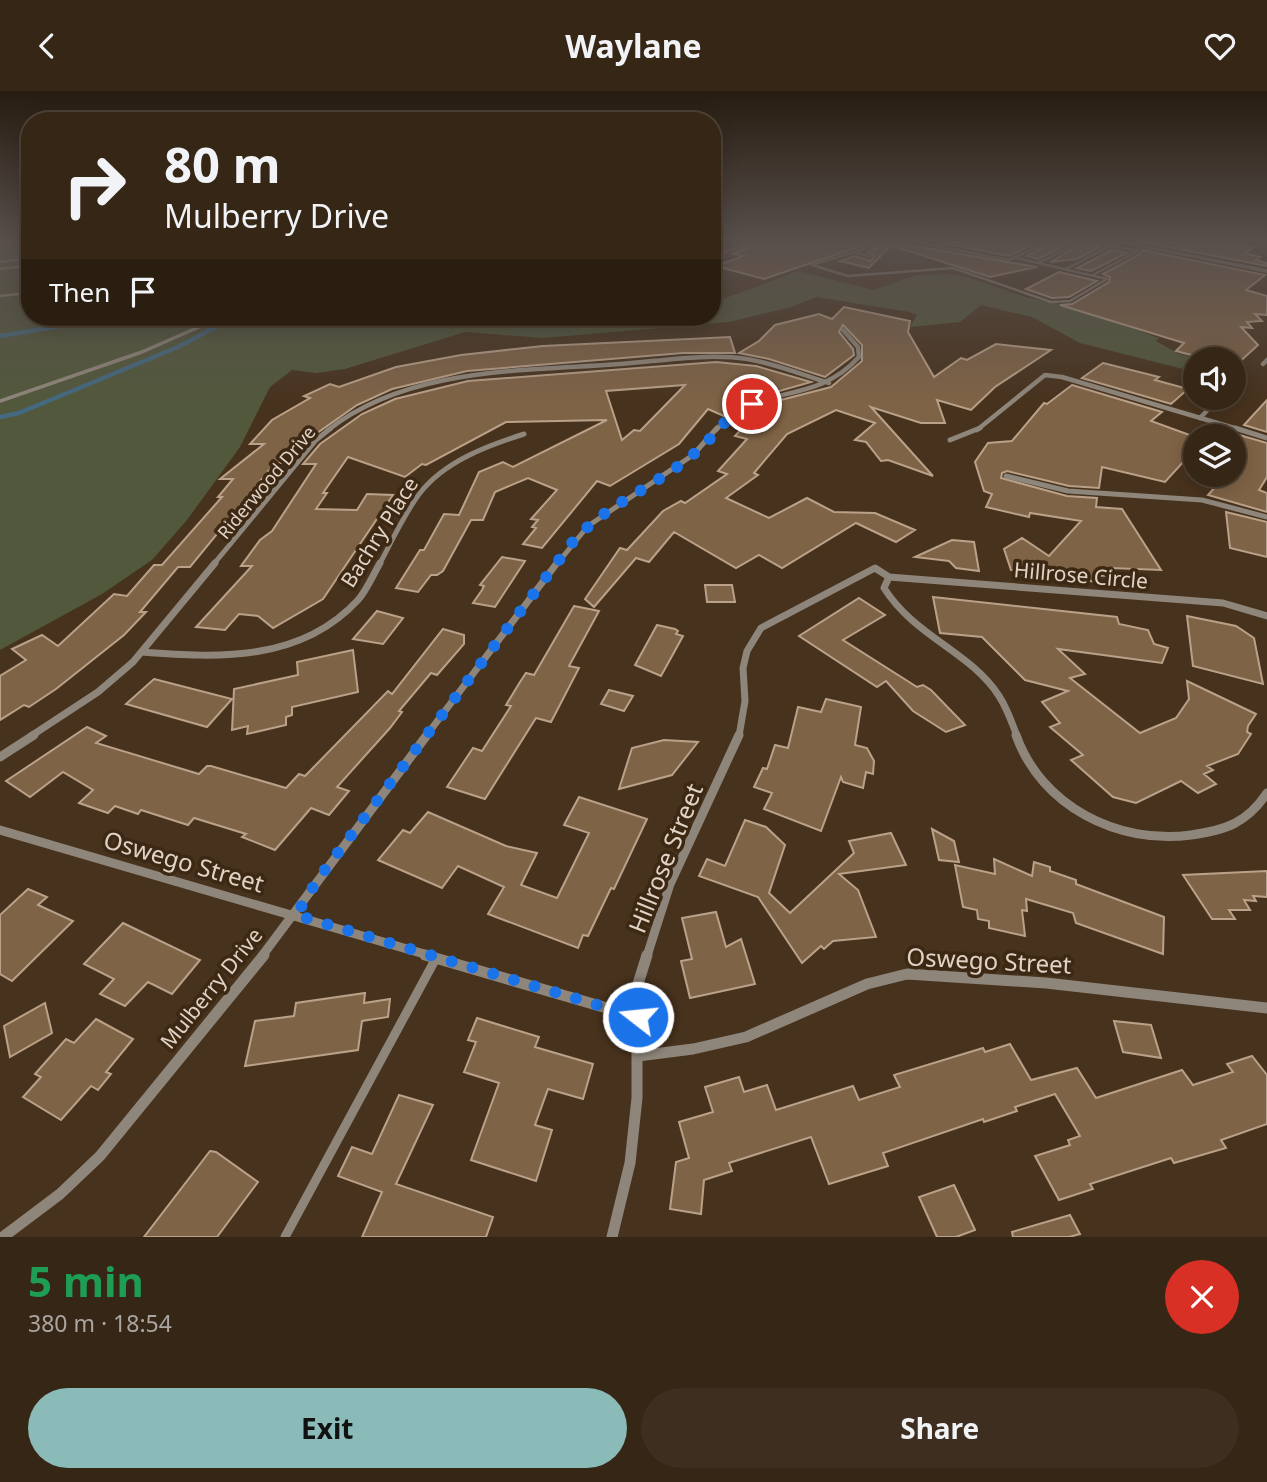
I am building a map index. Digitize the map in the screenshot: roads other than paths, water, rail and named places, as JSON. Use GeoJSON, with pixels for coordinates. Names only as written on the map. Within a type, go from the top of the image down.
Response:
{"type":"FeatureCollection","features":[{"type":"Feature","properties":{"kind":"street","name":"Mulberry Drive"},"geometry":{"type":"LineString","coordinates":[[3,1237],[60,1194],[100,1156],[296,915],[327,868],[583,530],[609,508],[695,454],[733,412],[752,404],[807,393],[829,383],[859,357],[858,347],[842,330]]}},
{"type":"Feature","properties":{"kind":"street","name":"Riderwood Drive"},"geometry":{"type":"LineString","coordinates":[[0,757],[98,692],[142,652],[316,440],[341,420],[382,400],[417,387],[467,376],[712,357],[749,359],[829,383]]}},
{"type":"Feature","properties":{"kind":"street"},"geometry":{"type":"LineString","coordinates":[[950,440],[974,433],[1045,375],[1062,377],[1267,438]]}},
{"type":"Feature","properties":{"kind":"street"},"geometry":{"type":"LineString","coordinates":[[1200,418],[1208,410]]}},
{"type":"Feature","properties":{"kind":"street","name":"Bachry Place"},"geometry":{"type":"LineString","coordinates":[[142,652],[231,658],[276,649],[318,632],[342,616],[360,598],[419,494],[430,481],[497,442],[524,434]]}},
{"type":"Feature","properties":{"kind":"street"},"geometry":{"type":"LineString","coordinates":[[1006,476],[1068,491],[1202,500],[1267,517]]}},
{"type":"Feature","properties":{"kind":"street","name":"Hillrose Circle"},"geometry":{"type":"LineString","coordinates":[[875,568],[889,577],[1223,603],[1267,616]]}},
{"type":"Feature","properties":{"kind":"street","name":"Hillrose Street"},"geometry":{"type":"LineString","coordinates":[[612,1237],[630,1163],[637,1098],[637,988],[670,884],[737,740],[745,701],[743,668],[752,637],[761,628],[785,614],[875,568]]}},
{"type":"Feature","properties":{"kind":"street"},"geometry":{"type":"LineString","coordinates":[[889,577],[884,588],[900,613],[992,686],[1009,713],[1026,763],[1041,782],[1066,803],[1097,820],[1130,833],[1165,838],[1230,829],[1247,819],[1267,793]]}},
{"type":"Feature","properties":{"kind":"street","name":"Oswego Street"},"geometry":{"type":"LineString","coordinates":[[0,830],[638,1017]]}},
{"type":"Feature","properties":{"kind":"street","name":"Oswego Street"},"geometry":{"type":"LineString","coordinates":[[638,1056],[676,1053],[735,1041],[780,1024],[865,983],[902,975],[1029,979],[1215,1005],[1267,1008]]}},
{"type":"Feature","properties":{"kind":"lane"},"geometry":{"type":"LineString","coordinates":[[1031,295],[1064,302],[1076,295]]}},
{"type":"Feature","properties":{"kind":"lane"},"geometry":{"type":"LineString","coordinates":[[0,401],[142,352],[202,326]]}},
{"type":"Feature","properties":{"kind":"lane"},"geometry":{"type":"LineString","coordinates":[[285,1237],[437,957]]}},
{"type":"Feature","properties":{"kind":"waterway"},"geometry":{"type":"LineString","coordinates":[[0,336],[61,326]]}},
{"type":"Feature","properties":{"kind":"waterway"},"geometry":{"type":"LineString","coordinates":[[0,417],[19,413],[178,347],[217,326]]}}]}
